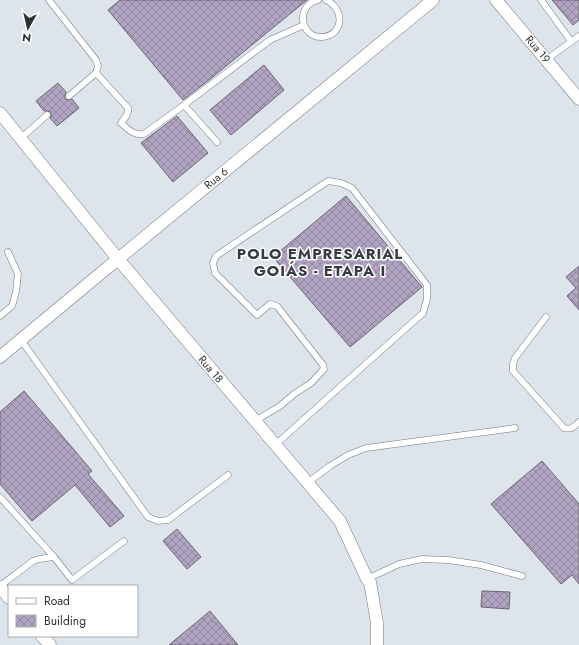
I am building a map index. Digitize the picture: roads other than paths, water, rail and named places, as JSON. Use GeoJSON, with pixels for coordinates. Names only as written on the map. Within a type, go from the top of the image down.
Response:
{"type":"FeatureCollection","features":[{"type":"Feature","properties":{"kind":"street","name":"Rua 6"},"geometry":{"type":"LineString","coordinates":[[0,357],[433,0]]}},
{"type":"Feature","properties":{"kind":"street","name":"Rua 19"},"geometry":{"type":"LineString","coordinates":[[496,0],[579,99]]}},
{"type":"Feature","properties":{"kind":"street","name":"Rua 18"},"geometry":{"type":"LineString","coordinates":[[0,113],[118,259],[340,521],[367,580],[370,582],[377,623],[377,645]]}},
{"type":"Feature","properties":{"kind":"street"},"geometry":{"type":"LineString","coordinates":[[0,587],[8,597]]}},
{"type":"Feature","properties":{"kind":"street"},"geometry":{"type":"LineString","coordinates":[[43,637],[50,645]]}},
{"type":"Feature","properties":{"kind":"lane"},"geometry":{"type":"LineString","coordinates":[[49,0],[96,60],[98,66],[96,73],[69,96]]}},
{"type":"Feature","properties":{"kind":"lane"},"geometry":{"type":"LineString","coordinates":[[318,0],[309,4],[305,8],[302,20],[307,30],[311,34],[323,37],[334,33],[340,23],[339,11],[336,6],[326,0]]}},
{"type":"Feature","properties":{"kind":"lane"},"geometry":{"type":"LineString","coordinates":[[541,0],[571,42]]}},
{"type":"Feature","properties":{"kind":"lane"},"geometry":{"type":"LineString","coordinates":[[96,73],[128,108],[128,114],[121,123],[133,133],[139,135],[144,134],[270,40],[304,25]]}},
{"type":"Feature","properties":{"kind":"lane"},"geometry":{"type":"LineString","coordinates":[[546,60],[579,36]]}},
{"type":"Feature","properties":{"kind":"lane"},"geometry":{"type":"LineString","coordinates":[[184,105],[217,142]]}},
{"type":"Feature","properties":{"kind":"lane"},"geometry":{"type":"LineString","coordinates":[[20,138],[47,115]]}},
{"type":"Feature","properties":{"kind":"lane"},"geometry":{"type":"LineString","coordinates":[[255,421],[280,406],[294,394],[311,383],[324,369],[323,365],[277,306],[270,304],[257,315],[215,272],[213,263],[216,256],[328,181],[341,183],[352,188],[428,285],[427,299],[423,313],[275,445]]}},
{"type":"Feature","properties":{"kind":"lane"},"geometry":{"type":"LineString","coordinates":[[0,316],[12,306],[16,292],[18,274],[8,252]]}},
{"type":"Feature","properties":{"kind":"lane"},"geometry":{"type":"LineString","coordinates":[[546,317],[515,358],[513,371],[564,428],[569,429],[579,422]]}},
{"type":"Feature","properties":{"kind":"lane"},"geometry":{"type":"LineString","coordinates":[[21,340],[148,517],[158,521],[168,520],[228,475]]}},
{"type":"Feature","properties":{"kind":"lane"},"geometry":{"type":"LineString","coordinates":[[307,483],[348,455],[366,448],[515,428]]}},
{"type":"Feature","properties":{"kind":"lane"},"geometry":{"type":"LineString","coordinates":[[0,497],[54,557],[72,580],[124,541]]}},
{"type":"Feature","properties":{"kind":"lane"},"geometry":{"type":"LineString","coordinates":[[0,587],[32,561],[39,558],[54,557]]}},
{"type":"Feature","properties":{"kind":"lane"},"geometry":{"type":"LineString","coordinates":[[367,580],[400,564],[422,559],[448,560],[480,565],[522,576]]}},
{"type":"Feature","properties":{"kind":"district","name":"POLO EMPRESARIAL GOIÁS - ETAPA I"},"geometry":{"type":"Point","coordinates":[320,262]}}]}
